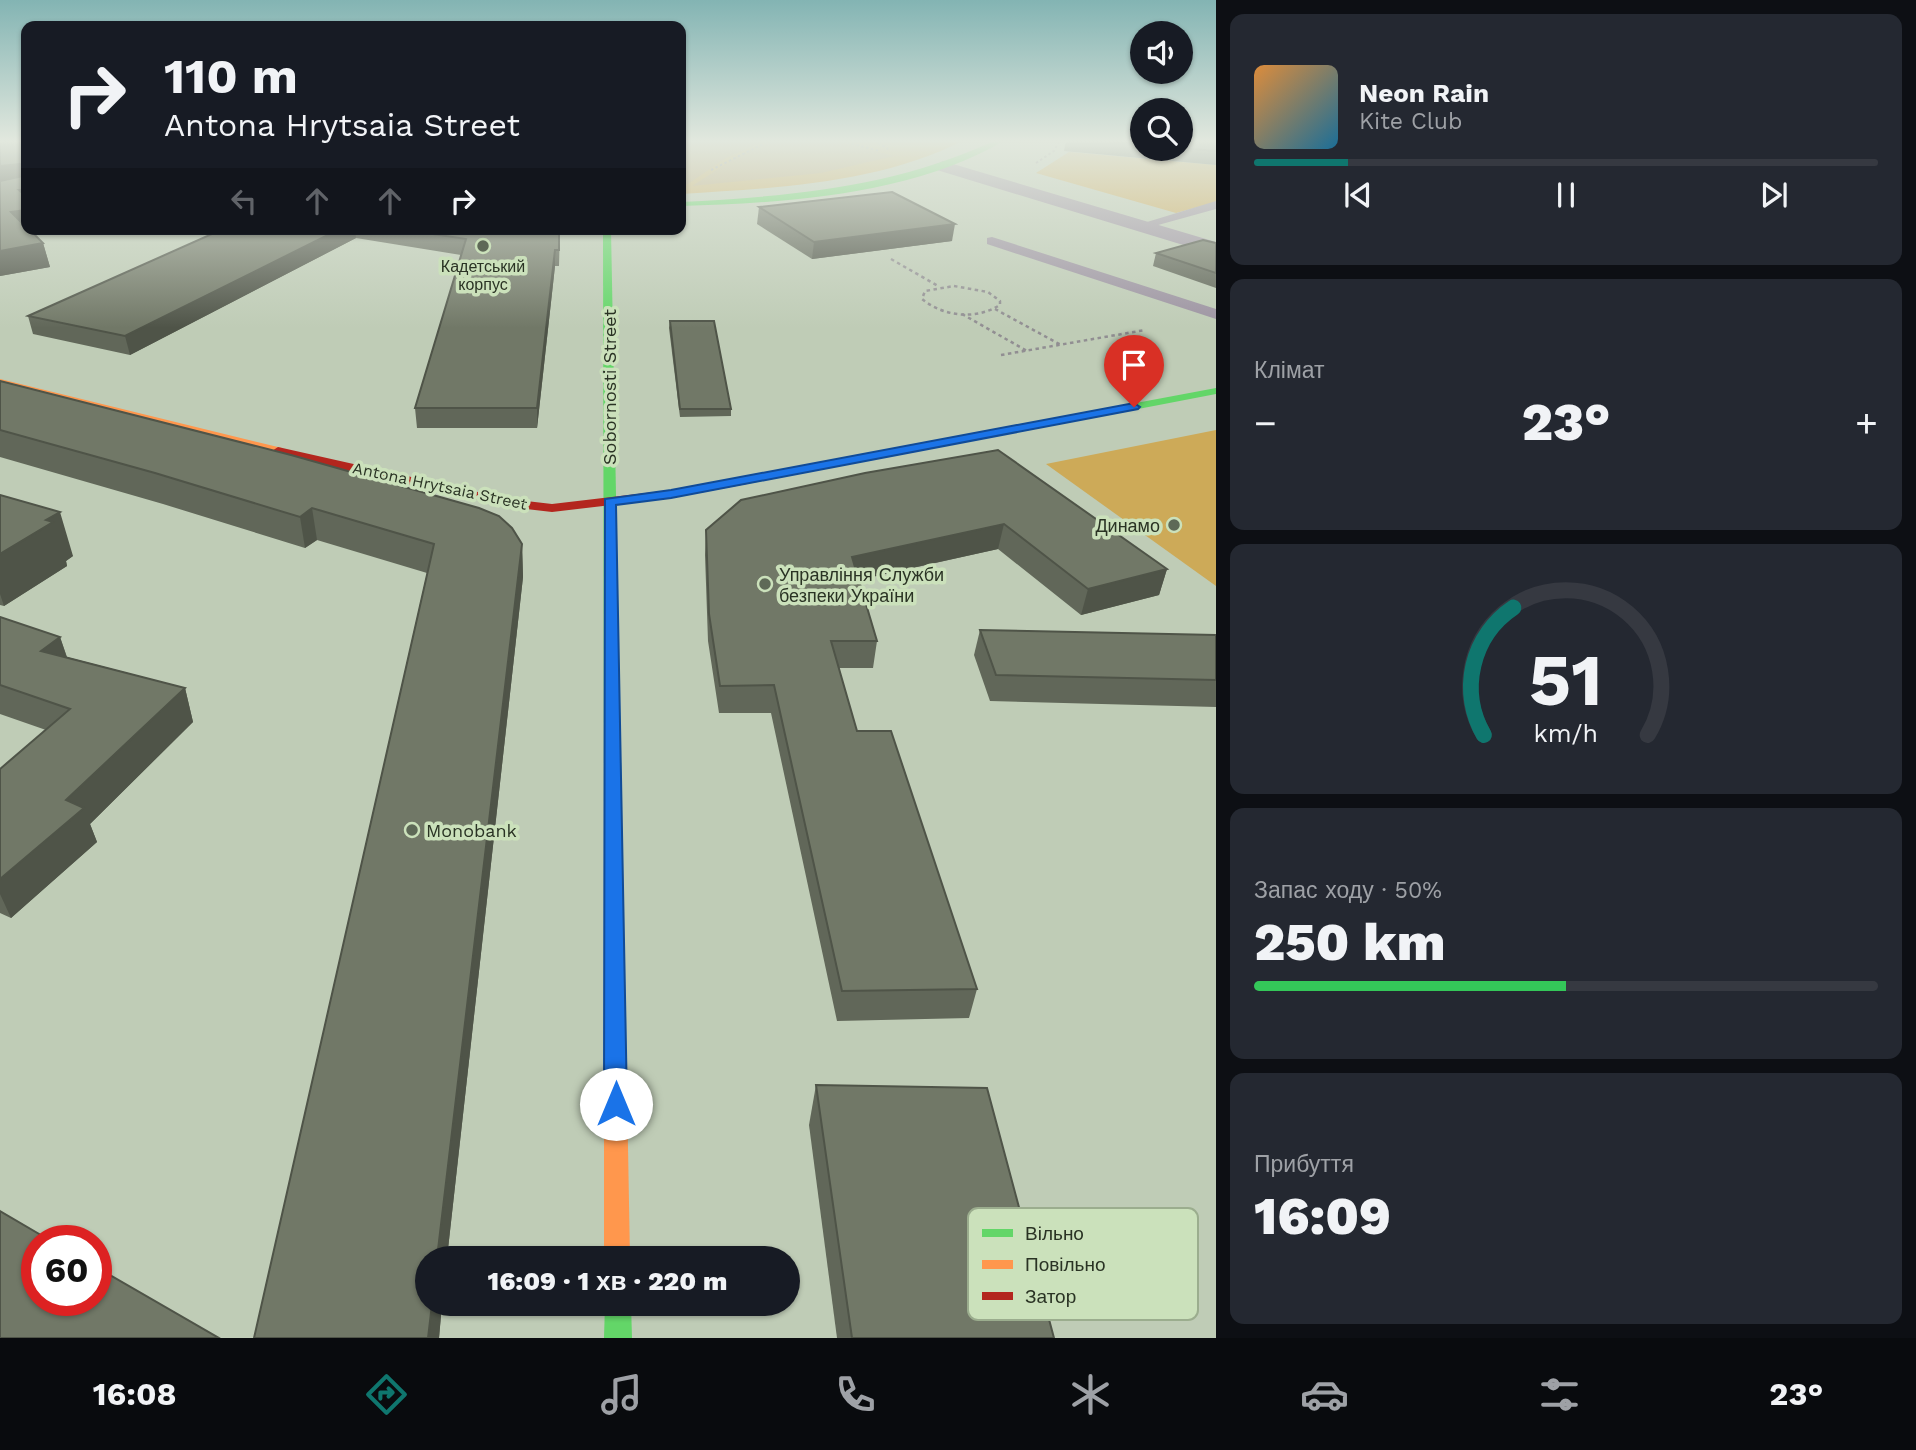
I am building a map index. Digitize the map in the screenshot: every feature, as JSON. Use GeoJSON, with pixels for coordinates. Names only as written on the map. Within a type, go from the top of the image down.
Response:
{"type":"FeatureCollection","features":[{"type":"Feature","properties":{"kind":"main road"},"geometry":{"type":"LineString","coordinates":[[686,204],[706,202]]}},
{"type":"Feature","properties":{"kind":"main road","name":"Sobornosti Street"},"geometry":{"type":"LineString","coordinates":[[607,235],[617,1246]]}},
{"type":"Feature","properties":{"kind":"main road","name":"Antona Hrytsaia Street"},"geometry":{"type":"LineString","coordinates":[[0,382],[300,457],[509,503],[552,508],[685,491],[1216,391]]}},
{"type":"Feature","properties":{"kind":"main road"},"geometry":{"type":"LineString","coordinates":[[618,1316],[618,1338]]}},
{"type":"Feature","properties":{"kind":"street"},"geometry":{"type":"LineString","coordinates":[[1063,202],[1216,249]]}},
{"type":"Feature","properties":{"kind":"lane"},"geometry":{"type":"LineString","coordinates":[[1140,226],[1216,205]]}},
{"type":"Feature","properties":{"kind":"lane"},"geometry":{"type":"LineString","coordinates":[[992,241],[1216,314]]}},
{"type":"Feature","properties":{"kind":"path"},"geometry":{"type":"LineString","coordinates":[[891,259],[939,287]]}},
{"type":"Feature","properties":{"kind":"path"},"geometry":{"type":"LineString","coordinates":[[995,309],[1000,300],[988,292],[966,287],[939,287],[922,294],[922,299],[935,308],[961,313],[995,309],[1061,345]]}},
{"type":"Feature","properties":{"kind":"path"},"geometry":{"type":"LineString","coordinates":[[961,313],[1027,351]]}},
{"type":"Feature","properties":{"kind":"path"},"geometry":{"type":"LineString","coordinates":[[1001,355],[1146,330]]}},
{"type":"Feature","properties":{"kind":"shaded area"},"geometry":{"type":"Polygon","coordinates":[[[1139,202],[1214,202],[1176,213],[1139,202]]]}},
{"type":"Feature","properties":{"kind":"shaded area","name":"Динамо"},"geometry":{"type":"Polygon","coordinates":[[[1216,430],[1216,586],[1046,464],[1216,430]]]}},
{"type":"Feature","properties":{"kind":"building"},"geometry":{"type":"Polygon","coordinates":[[[0,202],[21,202],[21,211],[11,212],[21,222],[21,235],[35,235],[43,243],[0,251],[0,202]]]}},
{"type":"Feature","properties":{"kind":"building"},"geometry":{"type":"Polygon","coordinates":[[[799,202],[913,202],[955,224],[814,242],[759,207],[799,202]]]}},
{"type":"Feature","properties":{"kind":"building"},"geometry":{"type":"Polygon","coordinates":[[[210,235],[328,235],[125,336],[28,316],[210,235]]]}},
{"type":"Feature","properties":{"kind":"building"},"geometry":{"type":"Polygon","coordinates":[[[440,235],[559,235],[537,408],[415,408],[466,239],[440,235]]]}},
{"type":"Feature","properties":{"kind":"building"},"geometry":{"type":"Polygon","coordinates":[[[1203,240],[1216,243],[1216,273],[1156,253],[1203,240]]]}},
{"type":"Feature","properties":{"kind":"building"},"geometry":{"type":"Polygon","coordinates":[[[670,321],[714,321],[731,409],[680,409],[670,321]]]}},
{"type":"Feature","properties":{"kind":"building"},"geometry":{"type":"Polygon","coordinates":[[[0,381],[291,455],[479,508],[499,516],[512,528],[522,544],[438,1246],[415,1246],[415,1316],[431,1316],[428,1338],[254,1338],[434,544],[312,508],[300,517],[0,430],[0,381]]]}},
{"type":"Feature","properties":{"kind":"building"},"geometry":{"type":"Polygon","coordinates":[[[998,450],[1167,569],[1088,589],[1004,524],[852,557],[877,641],[831,641],[857,731],[891,731],[977,989],[842,991],[774,685],[720,686],[709,614],[706,530],[741,500],[865,473],[998,450]]]}},
{"type":"Feature","properties":{"kind":"building"},"geometry":{"type":"Polygon","coordinates":[[[0,495],[60,512],[46,520],[53,522],[0,554],[0,495]]]}},
{"type":"Feature","properties":{"kind":"building"},"geometry":{"type":"Polygon","coordinates":[[[0,617],[60,637],[41,651],[185,688],[66,800],[84,808],[0,879],[0,769],[70,709],[0,685],[0,617]]]}},
{"type":"Feature","properties":{"kind":"building"},"geometry":{"type":"Polygon","coordinates":[[[980,630],[1216,635],[1216,680],[996,675],[980,630]]]}},
{"type":"Feature","properties":{"kind":"building"},"geometry":{"type":"Polygon","coordinates":[[[816,1085],[987,1088],[1019,1208],[968,1208],[968,1320],[1049,1320],[1054,1338],[852,1338],[816,1085]]]}},
{"type":"Feature","properties":{"kind":"building"},"geometry":{"type":"Polygon","coordinates":[[[0,1211],[24,1225],[21,1225],[21,1316],[112,1316],[112,1276],[219,1338],[0,1338],[0,1211]]]}},
{"type":"Feature","properties":{"kind":"traffic: fast"},"geometry":{"type":"LineString","coordinates":[[686,204],[707,202]]}},
{"type":"Feature","properties":{"kind":"traffic: fast"},"geometry":{"type":"LineString","coordinates":[[607,235],[613,814]]}},
{"type":"Feature","properties":{"kind":"traffic: fast"},"geometry":{"type":"LineString","coordinates":[[747,480],[1216,391]]}},
{"type":"Feature","properties":{"kind":"traffic: fast"},"geometry":{"type":"LineString","coordinates":[[618,1316],[618,1338]]}},
{"type":"Feature","properties":{"kind":"traffic: slow"},"geometry":{"type":"LineString","coordinates":[[0,382],[278,451]]}},
{"type":"Feature","properties":{"kind":"traffic: slow"},"geometry":{"type":"LineString","coordinates":[[613,814],[617,1246]]}},
{"type":"Feature","properties":{"kind":"traffic: jam"},"geometry":{"type":"LineString","coordinates":[[278,451],[509,503],[552,508],[671,494],[747,480]]}},
{"type":"Feature","properties":{"kind":"place","name":"Кадетський корпус"},"geometry":{"type":"Point","coordinates":[483,246]}},
{"type":"Feature","properties":{"kind":"place","name":"Динамо"},"geometry":{"type":"Point","coordinates":[1174,525]}},
{"type":"Feature","properties":{"kind":"place","name":"Управління Служби безпеки України"},"geometry":{"type":"Point","coordinates":[765,584]}},
{"type":"Feature","properties":{"kind":"place","name":"Monobank"},"geometry":{"type":"Point","coordinates":[412,830]}},
{"type":"Feature","properties":{"kind":"route"},"geometry":{"type":"LineString","coordinates":[[616,1104],[610,502],[671,494],[1134,407]]}}]}
